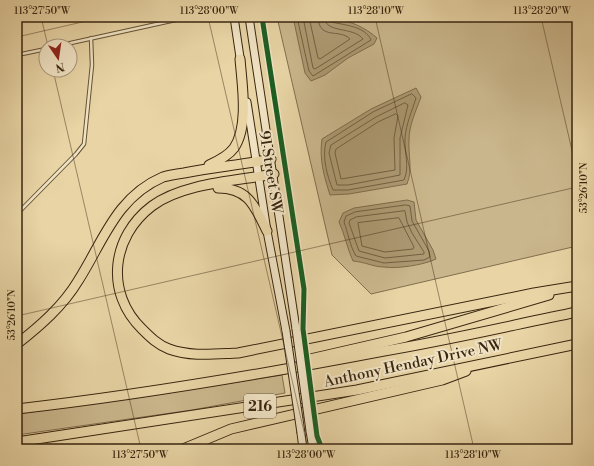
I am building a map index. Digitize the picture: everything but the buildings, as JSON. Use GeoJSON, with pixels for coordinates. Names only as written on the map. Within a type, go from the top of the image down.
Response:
{"type":"FeatureCollection","features":[{"type":"Feature","properties":{"kind":"highway"},"geometry":{"type":"LineString","coordinates":[[187,172],[222,160],[234,148],[241,131],[243,106],[240,59]]}},
{"type":"Feature","properties":{"kind":"highway"},"geometry":{"type":"LineString","coordinates":[[17,344],[48,317],[78,282],[110,223],[123,207],[148,185],[164,177],[187,172],[271,159]]}},
{"type":"Feature","properties":{"kind":"highway"},"geometry":{"type":"LineString","coordinates":[[274,174],[197,187],[170,195],[152,206],[138,218],[128,231],[120,249],[117,284],[129,315],[153,340],[168,348],[184,353],[199,355],[238,353],[534,293],[577,286]]}},
{"type":"Feature","properties":{"kind":"highway"},"geometry":{"type":"LineString","coordinates":[[197,187],[228,188],[241,192],[251,200],[267,231]]}},
{"type":"Feature","properties":{"kind":"highway"},"geometry":{"type":"LineString","coordinates":[[269,372],[323,355],[428,331],[577,286]]}},
{"type":"Feature","properties":{"kind":"highway","name":"Anthony Henday Drive NW"},"geometry":{"type":"LineString","coordinates":[[17,409],[128,395],[269,372],[385,351],[577,312]]}},
{"type":"Feature","properties":{"kind":"highway","name":"Anthony Henday Drive NW"},"geometry":{"type":"LineString","coordinates":[[17,442],[357,390],[577,344]]}},
{"type":"Feature","properties":{"kind":"highway"},"geometry":{"type":"LineString","coordinates":[[183,449],[231,428],[442,380],[501,359]]}},
{"type":"Feature","properties":{"kind":"main road","name":"91 Street SW"},"geometry":{"type":"LineString","coordinates":[[234,17],[258,177],[286,331],[303,449]]}},
{"type":"Feature","properties":{"kind":"main road","name":"91 Street SW"},"geometry":{"type":"LineString","coordinates":[[250,17],[274,174],[310,431],[314,449]]}},
{"type":"Feature","properties":{"kind":"lane"},"geometry":{"type":"LineString","coordinates":[[78,41],[188,17]]}},
{"type":"Feature","properties":{"kind":"lane"},"geometry":{"type":"LineString","coordinates":[[17,214],[84,144],[92,65],[91,38]]}},
{"type":"Feature","properties":{"kind":"lane"},"geometry":{"type":"LineString","coordinates":[[17,55],[38,51]]}},
{"type":"Feature","properties":{"kind":"shaded area"},"geometry":{"type":"Polygon","coordinates":[[[277,17],[577,17],[577,246],[371,294],[332,255],[277,17]]]}},
{"type":"Feature","properties":{"kind":"shaded area"},"geometry":{"type":"Polygon","coordinates":[[[282,375],[285,393],[192,410],[17,435],[17,414],[142,397],[282,375]]]}},
{"type":"Feature","properties":{"kind":"water"},"geometry":{"type":"Polygon","coordinates":[[[293,17],[338,19],[358,25],[377,38],[374,44],[348,58],[325,75],[311,81],[305,73],[293,17]]]}},
{"type":"Feature","properties":{"kind":"water"},"geometry":{"type":"Polygon","coordinates":[[[416,88],[421,97],[409,134],[410,173],[407,184],[349,194],[330,195],[322,160],[322,139],[371,109],[416,88]]]}},
{"type":"Feature","properties":{"kind":"water"},"geometry":{"type":"Polygon","coordinates":[[[407,200],[414,202],[416,220],[433,250],[436,259],[418,265],[403,267],[380,267],[353,261],[339,222],[343,213],[354,208],[407,200]]]}},
{"type":"Feature","properties":{"kind":"cycle path"},"geometry":{"type":"LineString","coordinates":[[262,17],[304,289],[303,329],[317,436],[322,449]]}}]}
